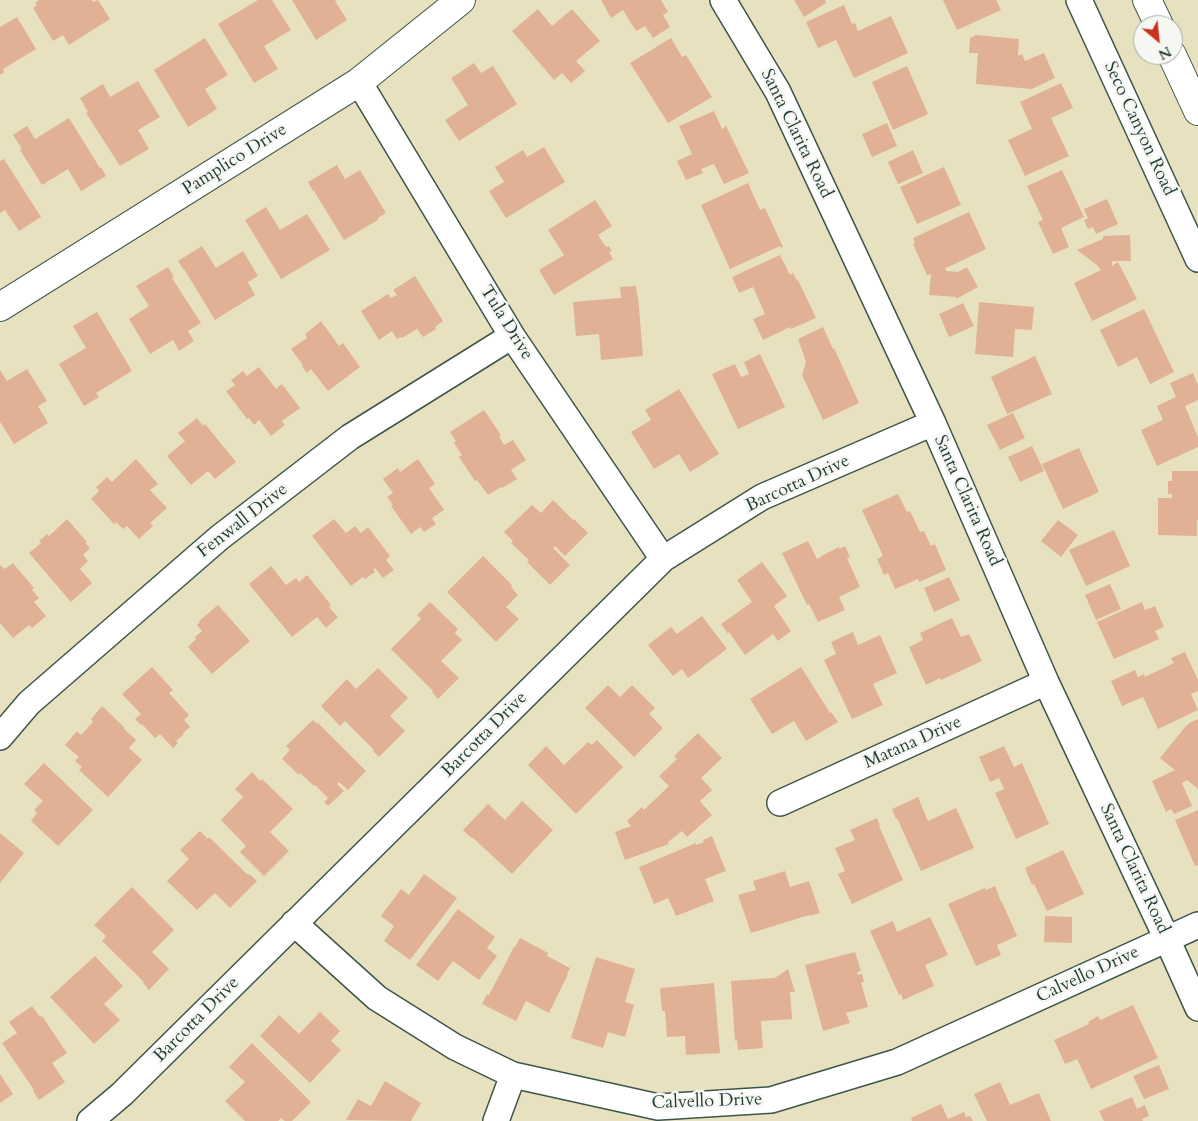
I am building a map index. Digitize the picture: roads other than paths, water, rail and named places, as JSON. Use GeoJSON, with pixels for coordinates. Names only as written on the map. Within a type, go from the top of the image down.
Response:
{"type":"FeatureCollection","features":[{"type":"Feature","properties":{"kind":"street","name":"Pamplico Drive"},"geometry":{"type":"LineString","coordinates":[[0,307],[359,82],[461,0]]}},
{"type":"Feature","properties":{"kind":"street","name":"Santa Clarita Road"},"geometry":{"type":"LineString","coordinates":[[724,0],[778,92],[933,423],[1046,682],[1198,1008]]}},
{"type":"Feature","properties":{"kind":"street","name":"Seco Canyon Road"},"geometry":{"type":"LineString","coordinates":[[1079,0],[1198,259]]}},
{"type":"Feature","properties":{"kind":"street"},"geometry":{"type":"LineString","coordinates":[[1147,0],[1154,15]]}},
{"type":"Feature","properties":{"kind":"street"},"geometry":{"type":"LineString","coordinates":[[1177,65],[1198,111]]}},
{"type":"Feature","properties":{"kind":"street","name":"Tula Drive"},"geometry":{"type":"LineString","coordinates":[[359,82],[512,336],[663,559]]}},
{"type":"Feature","properties":{"kind":"street","name":"Fenwall Drive"},"geometry":{"type":"LineString","coordinates":[[0,737],[30,703],[218,538],[350,437],[512,336]]}},
{"type":"Feature","properties":{"kind":"street","name":"Barcotta Drive"},"geometry":{"type":"LineString","coordinates":[[90,1121],[122,1094],[663,559],[762,498],[933,423]]}},
{"type":"Feature","properties":{"kind":"street","name":"Matana Drive"},"geometry":{"type":"LineString","coordinates":[[780,803],[1046,682]]}},
{"type":"Feature","properties":{"kind":"street","name":"Calvello Drive"},"geometry":{"type":"LineString","coordinates":[[294,924],[377,998],[455,1047],[513,1075],[658,1107],[771,1100],[897,1062],[1198,925]]}},
{"type":"Feature","properties":{"kind":"street"},"geometry":{"type":"LineString","coordinates":[[496,1121],[513,1075]]}}]}
